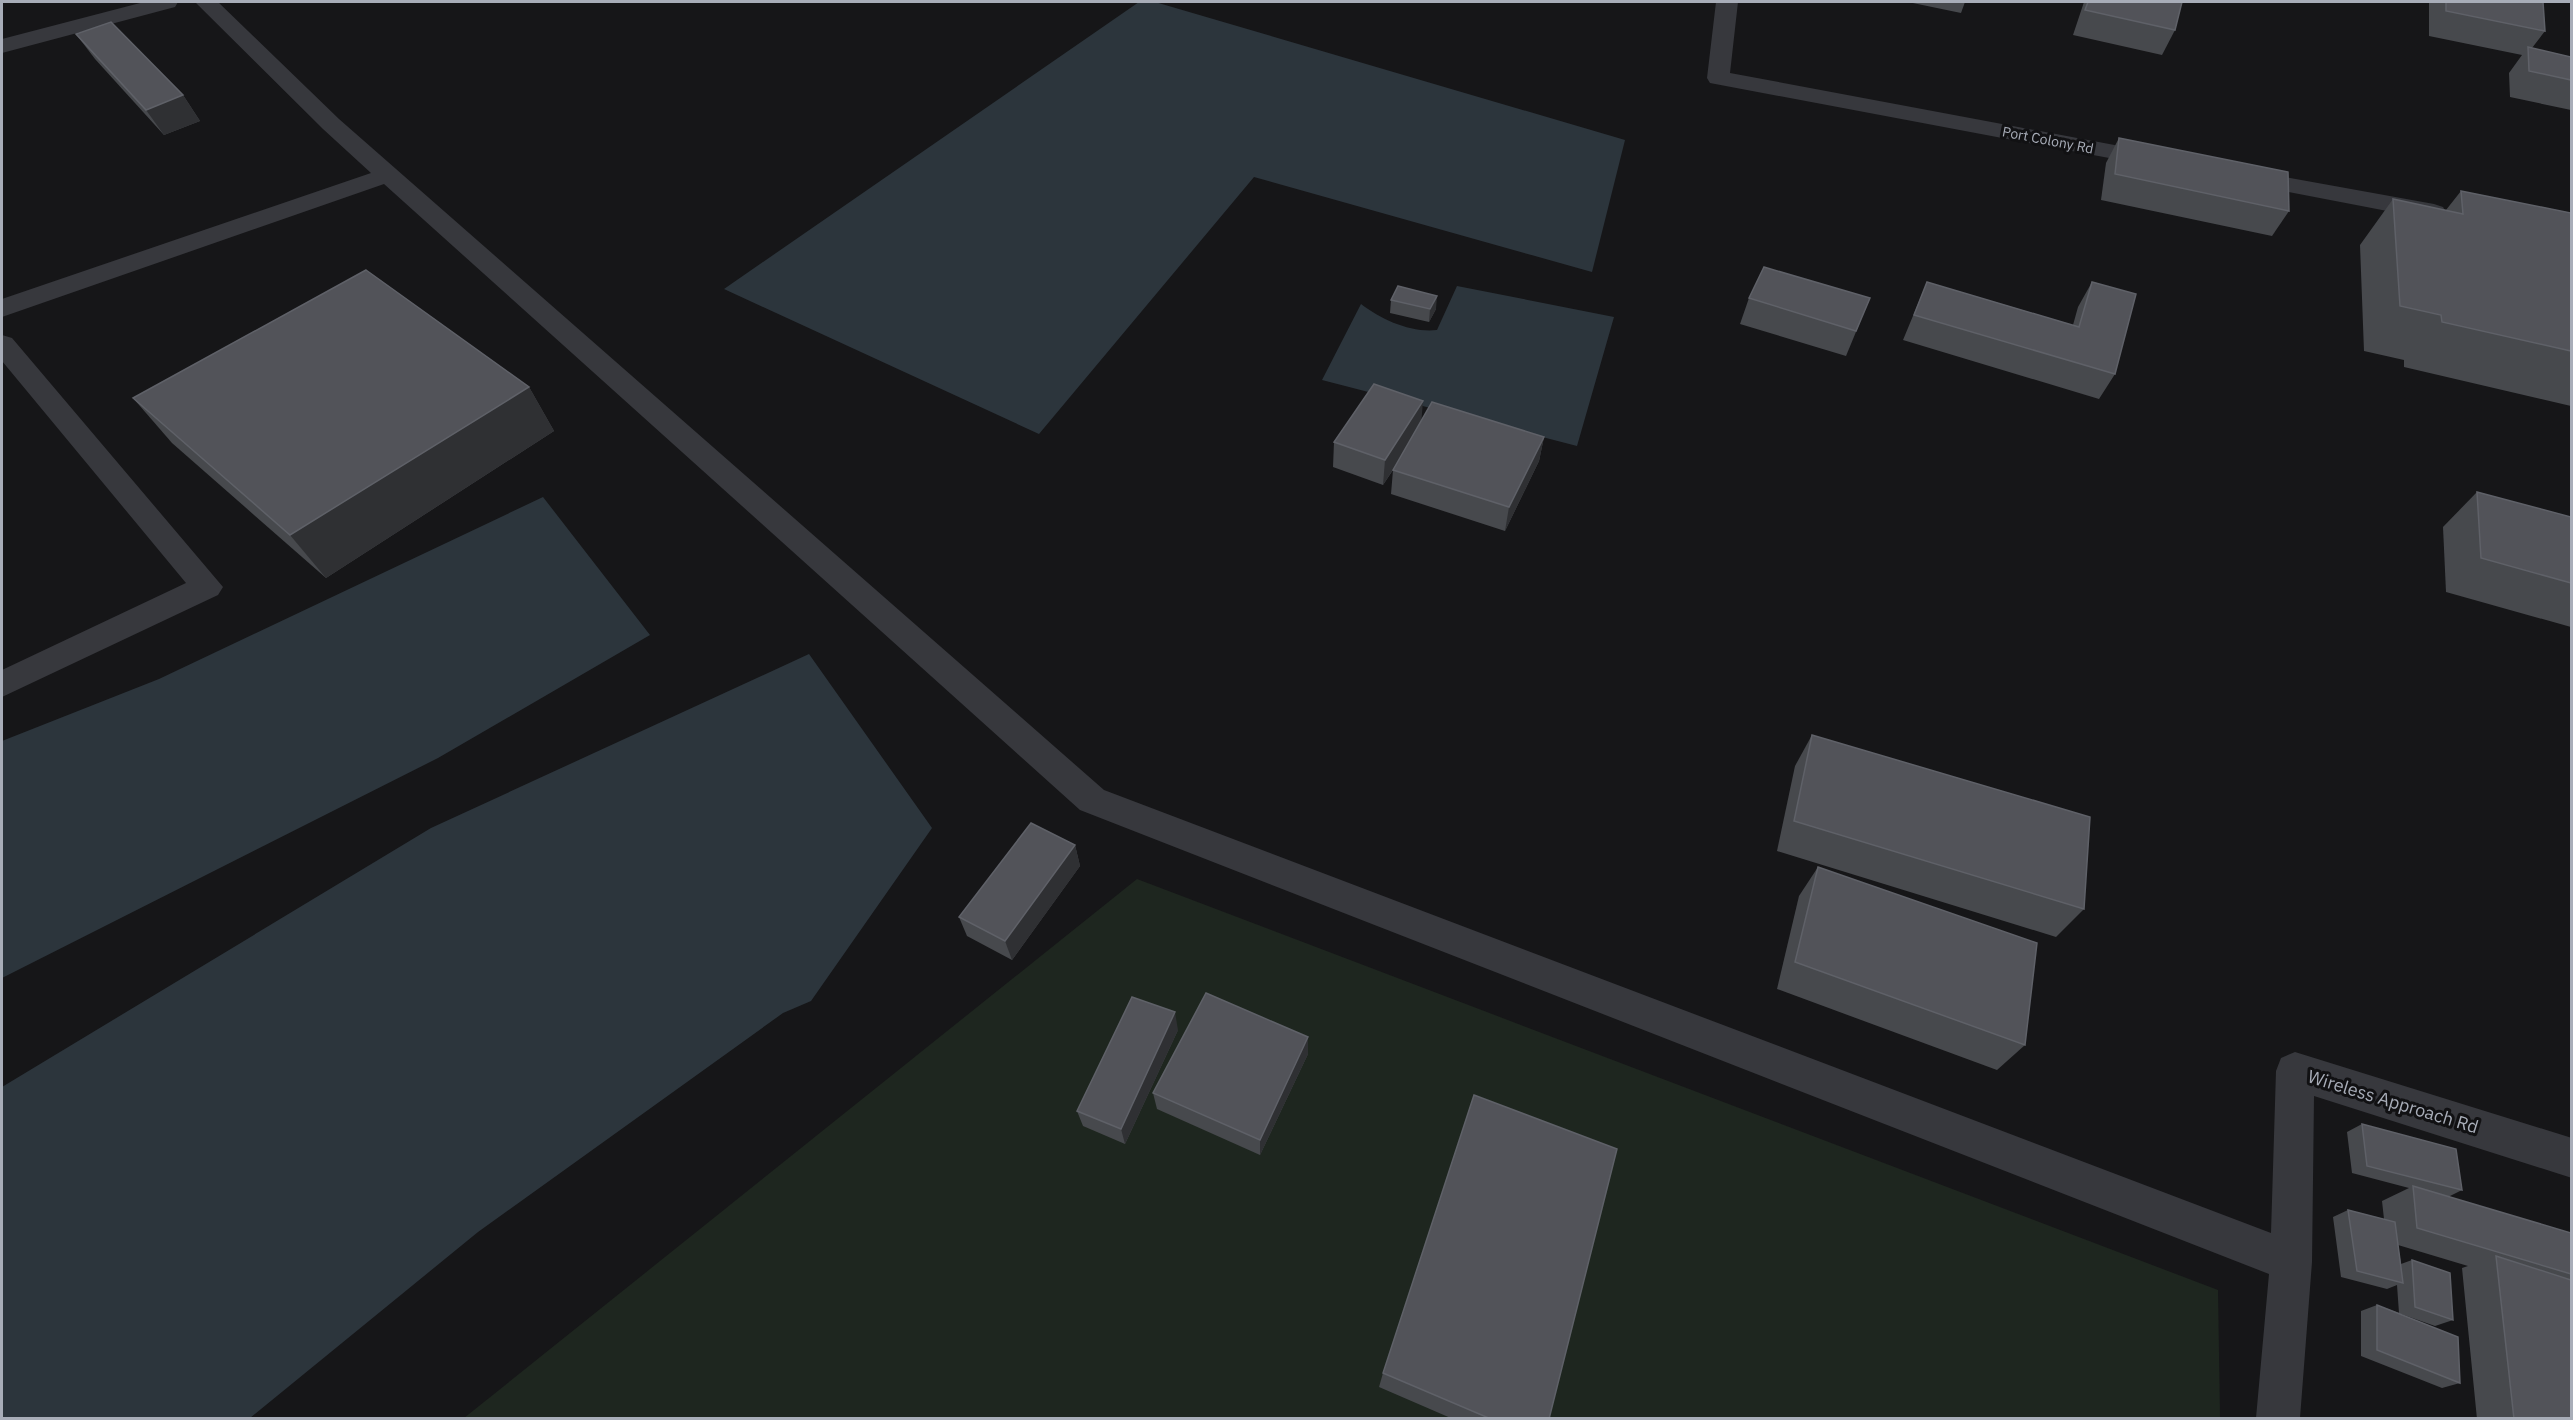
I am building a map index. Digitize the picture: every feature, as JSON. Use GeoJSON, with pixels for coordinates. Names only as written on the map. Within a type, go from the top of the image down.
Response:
{"type":"FeatureCollection","features":[{"type":"Feature","properties":{"kind":"street"},"geometry":{"type":"LineString","coordinates":[[2,46],[166,2]]}},
{"type":"Feature","properties":{"kind":"street"},"geometry":{"type":"LineString","coordinates":[[206,2],[331,124],[1092,800],[2291,1262],[2278,1419]]}},
{"type":"Feature","properties":{"kind":"street","name":"Port Colony Rd"},"geometry":{"type":"LineString","coordinates":[[1727,2],[1718,78],[2185,165]]}},
{"type":"Feature","properties":{"kind":"street"},"geometry":{"type":"LineString","coordinates":[[2220,172],[2453,216]]}},
{"type":"Feature","properties":{"kind":"street"},"geometry":{"type":"LineString","coordinates":[[2,308],[388,175]]}},
{"type":"Feature","properties":{"kind":"street"},"geometry":{"type":"LineString","coordinates":[[2,344],[207,587],[2,684]]}},
{"type":"Feature","properties":{"kind":"street","name":"Wireless Approach Rd"},"geometry":{"type":"LineString","coordinates":[[2291,1262],[2295,1071],[2571,1158]]}},
{"type":"Feature","properties":{"kind":"shaded area"},"geometry":{"type":"Polygon","coordinates":[[[1139,2],[1155,2],[1625,140],[1592,272],[1254,177],[1039,434],[724,289],[1139,2]]]}},
{"type":"Feature","properties":{"kind":"shaded area"},"geometry":{"type":"Polygon","coordinates":[[[1457,286],[1614,317],[1577,446],[1322,380],[1361,304],[1397,324],[1417,329],[1437,330],[1457,286]]]}},
{"type":"Feature","properties":{"kind":"shaded area"},"geometry":{"type":"Polygon","coordinates":[[[543,497],[650,635],[438,758],[2,978],[2,741],[159,679],[543,497]]]}},
{"type":"Feature","properties":{"kind":"shaded area"},"geometry":{"type":"Polygon","coordinates":[[[809,654],[932,828],[811,1001],[783,1013],[478,1232],[250,1418],[2,1418],[2,1087],[431,828],[809,654]]]}},
{"type":"Feature","properties":{"kind":"shaded area"},"geometry":{"type":"Polygon","coordinates":[[[1137,879],[2218,1290],[2220,1418],[464,1418],[1137,879]]]}},
{"type":"Feature","properties":{"kind":"building"},"geometry":{"type":"Polygon","coordinates":[[[2088,2],[2182,2],[2175,30],[2085,10],[2088,2]]]}},
{"type":"Feature","properties":{"kind":"building"},"geometry":{"type":"Polygon","coordinates":[[[2446,2],[2543,2],[2545,31],[2446,11],[2446,2]]]}},
{"type":"Feature","properties":{"kind":"building"},"geometry":{"type":"Polygon","coordinates":[[[111,22],[183,95],[146,110],[76,34],[111,22]]]}},
{"type":"Feature","properties":{"kind":"building"},"geometry":{"type":"Polygon","coordinates":[[[2528,47],[2571,57],[2571,80],[2529,71],[2528,47]]]}},
{"type":"Feature","properties":{"kind":"building"},"geometry":{"type":"Polygon","coordinates":[[[2119,138],[2288,172],[2289,211],[2115,174],[2119,138]]]}},
{"type":"Feature","properties":{"kind":"building"},"geometry":{"type":"Polygon","coordinates":[[[2461,191],[2571,213],[2571,351],[2442,322],[2441,315],[2400,306],[2393,199],[2463,214],[2461,191]]]}},
{"type":"Feature","properties":{"kind":"building"},"geometry":{"type":"Polygon","coordinates":[[[1764,267],[1870,298],[1856,331],[1749,298],[1764,267]]]}},
{"type":"Feature","properties":{"kind":"building"},"geometry":{"type":"Polygon","coordinates":[[[366,270],[529,387],[290,535],[133,398],[366,270]]]}},
{"type":"Feature","properties":{"kind":"building"},"geometry":{"type":"Polygon","coordinates":[[[1927,282],[2079,327],[2092,282],[2136,294],[2115,374],[1914,315],[1927,282]]]}},
{"type":"Feature","properties":{"kind":"building"},"geometry":{"type":"Polygon","coordinates":[[[1398,286],[1437,296],[1430,309],[1391,300],[1398,286]]]}},
{"type":"Feature","properties":{"kind":"building"},"geometry":{"type":"Polygon","coordinates":[[[1374,384],[1423,401],[1385,460],[1334,442],[1374,384]]]}},
{"type":"Feature","properties":{"kind":"building"},"geometry":{"type":"Polygon","coordinates":[[[1432,402],[1544,437],[1509,507],[1393,470],[1432,402]]]}},
{"type":"Feature","properties":{"kind":"building"},"geometry":{"type":"Polygon","coordinates":[[[2477,492],[2571,517],[2571,583],[2481,558],[2477,492]]]}},
{"type":"Feature","properties":{"kind":"building"},"geometry":{"type":"Polygon","coordinates":[[[1812,735],[2090,817],[2084,909],[1794,821],[1812,735]]]}},
{"type":"Feature","properties":{"kind":"building"},"geometry":{"type":"Polygon","coordinates":[[[1031,823],[1075,845],[1005,941],[959,917],[1031,823]]]}},
{"type":"Feature","properties":{"kind":"building"},"geometry":{"type":"Polygon","coordinates":[[[1818,867],[2037,943],[2025,1045],[1795,962],[1818,867]]]}},
{"type":"Feature","properties":{"kind":"building"},"geometry":{"type":"Polygon","coordinates":[[[1206,993],[1308,1037],[1260,1140],[1153,1093],[1206,993]]]}},
{"type":"Feature","properties":{"kind":"building"},"geometry":{"type":"Polygon","coordinates":[[[1132,997],[1175,1012],[1121,1129],[1077,1111],[1132,997]]]}},
{"type":"Feature","properties":{"kind":"building"},"geometry":{"type":"Polygon","coordinates":[[[1474,1095],[1617,1149],[1549,1419],[1491,1419],[1383,1373],[1474,1095]]]}},
{"type":"Feature","properties":{"kind":"building"},"geometry":{"type":"Polygon","coordinates":[[[2362,1124],[2456,1149],[2462,1190],[2367,1166],[2362,1124]]]}},
{"type":"Feature","properties":{"kind":"building"},"geometry":{"type":"Polygon","coordinates":[[[2413,1186],[2571,1233],[2571,1274],[2417,1228],[2413,1186]]]}},
{"type":"Feature","properties":{"kind":"building"},"geometry":{"type":"Polygon","coordinates":[[[2348,1210],[2395,1222],[2403,1283],[2357,1271],[2348,1210]]]}},
{"type":"Feature","properties":{"kind":"building"},"geometry":{"type":"Polygon","coordinates":[[[2496,1256],[2571,1280],[2571,1419],[2514,1419],[2496,1256]]]}},
{"type":"Feature","properties":{"kind":"building"},"geometry":{"type":"Polygon","coordinates":[[[2412,1260],[2450,1273],[2453,1320],[2415,1307],[2412,1260]]]}},
{"type":"Feature","properties":{"kind":"building"},"geometry":{"type":"Polygon","coordinates":[[[2377,1305],[2458,1337],[2460,1383],[2377,1350],[2377,1305]]]}}]}
